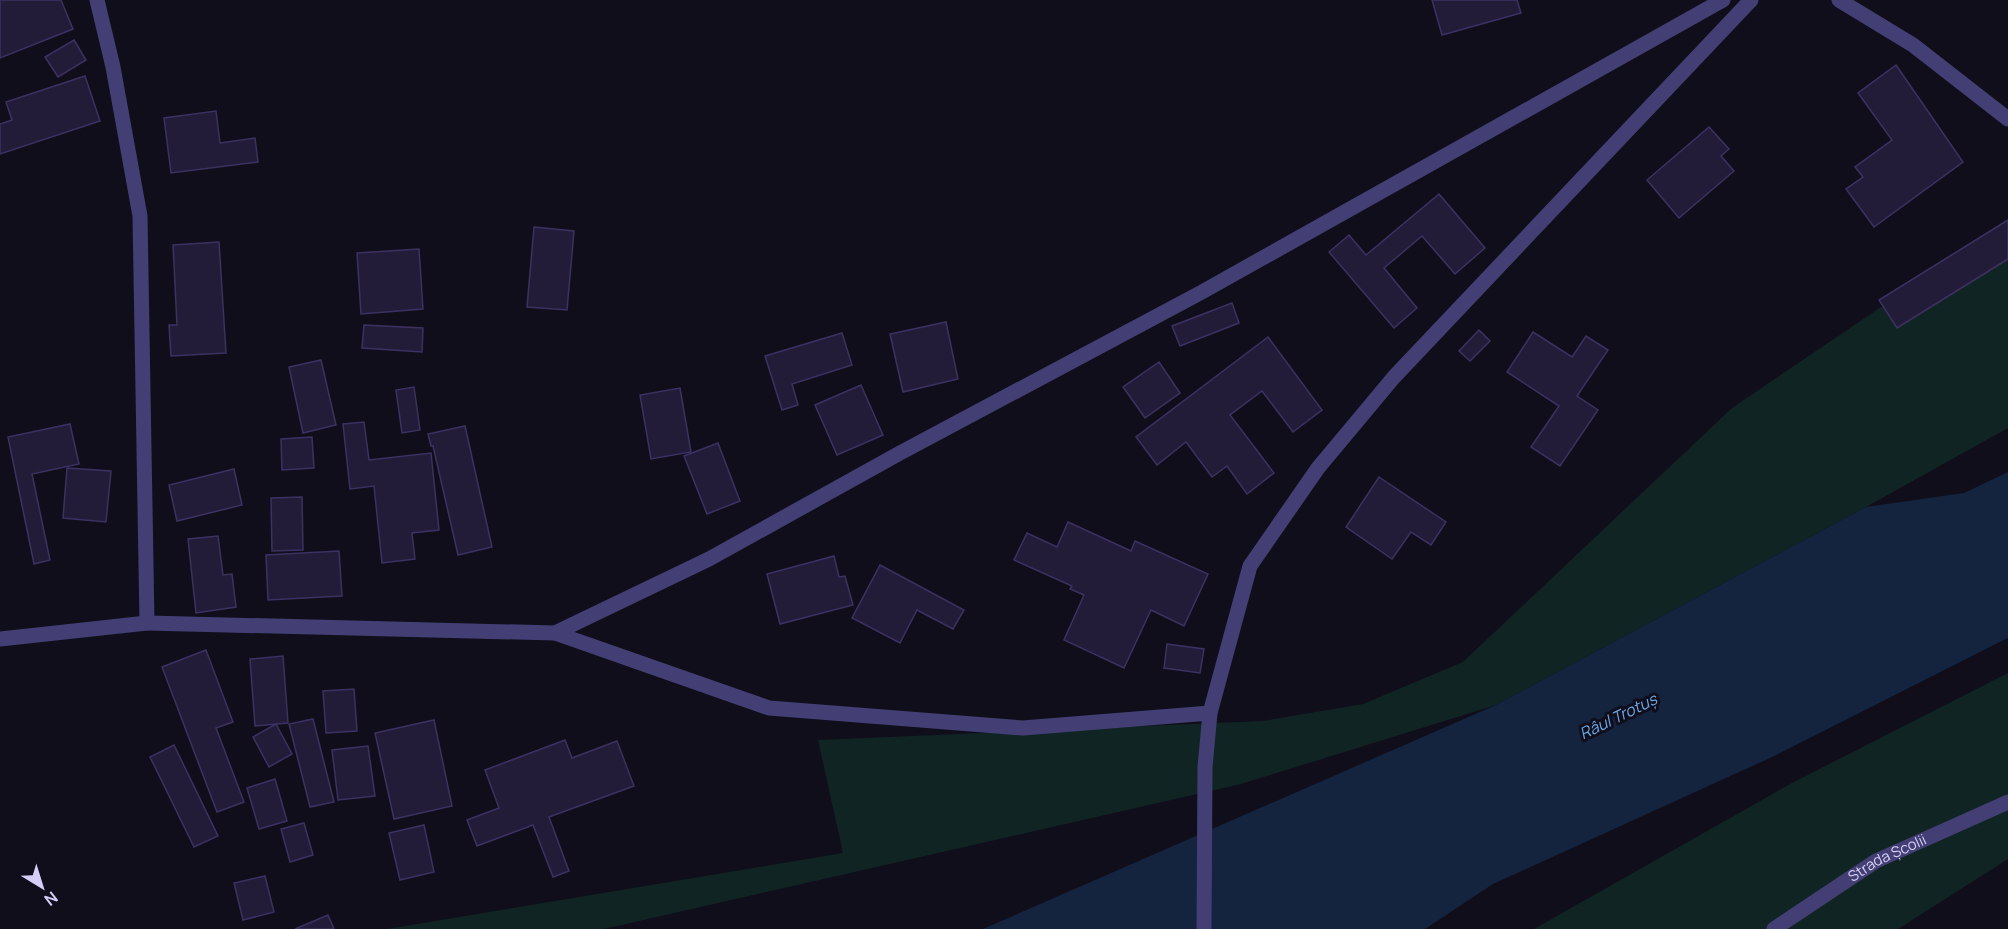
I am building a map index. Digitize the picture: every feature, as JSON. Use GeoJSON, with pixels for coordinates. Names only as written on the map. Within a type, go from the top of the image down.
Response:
{"type":"FeatureCollection","features":[{"type":"Feature","properties":{"kind":"street"},"geometry":{"type":"LineString","coordinates":[[97,0],[113,67],[140,216],[147,623]]}},
{"type":"Feature","properties":{"kind":"street"},"geometry":{"type":"LineString","coordinates":[[555,633],[709,559],[900,453],[1202,292],[1723,0]]}},
{"type":"Feature","properties":{"kind":"street"},"geometry":{"type":"LineString","coordinates":[[1204,929],[1205,767],[1210,713],[1250,566],[1318,468],[1394,377],[1752,0]]}},
{"type":"Feature","properties":{"kind":"street"},"geometry":{"type":"LineString","coordinates":[[1839,0],[1913,45],[2008,119]]}},
{"type":"Feature","properties":{"kind":"street"},"geometry":{"type":"LineString","coordinates":[[0,639],[147,623],[555,633],[769,708],[1023,728],[1210,713]]}},
{"type":"Feature","properties":{"kind":"street","name":"Strada Școlii"},"geometry":{"type":"LineString","coordinates":[[1774,929],[1876,861],[2008,802]]}},
{"type":"Feature","properties":{"kind":"green space"},"geometry":{"type":"Polygon","coordinates":[[[2008,221],[2008,428],[1866,507],[1496,705],[1241,784],[604,929],[387,929],[843,853],[818,740],[1263,721],[1363,704],[1463,662],[1732,408],[2008,221]]]}},
{"type":"Feature","properties":{"kind":"green space"},"geometry":{"type":"Polygon","coordinates":[[[2008,673],[2008,859],[1898,929],[1534,929],[1790,784],[2008,673]]]}},
{"type":"Feature","properties":{"kind":"water","name":"Râul Trotuș"},"geometry":{"type":"Polygon","coordinates":[[[2008,472],[2008,638],[1772,757],[1493,884],[1425,929],[983,929],[1496,705],[1866,507],[1964,493],[2008,472]]]}},
{"type":"Feature","properties":{"kind":"pier"},"geometry":{"type":"Polygon","coordinates":[[[2008,638],[2008,642],[1735,777],[2008,638]]]}},
{"type":"Feature","properties":{"kind":"building"},"geometry":{"type":"Polygon","coordinates":[[[0,0],[61,0],[73,29],[0,58],[0,0]]]}},
{"type":"Feature","properties":{"kind":"building"},"geometry":{"type":"Polygon","coordinates":[[[1432,0],[1517,0],[1521,13],[1442,35],[1432,0]]]}},
{"type":"Feature","properties":{"kind":"building"},"geometry":{"type":"Polygon","coordinates":[[[74,40],[86,60],[58,77],[45,57],[74,40]]]}},
{"type":"Feature","properties":{"kind":"building"},"geometry":{"type":"Polygon","coordinates":[[[1896,65],[1963,162],[1874,227],[1846,189],[1863,177],[1855,167],[1892,140],[1858,93],[1896,65]]]}},
{"type":"Feature","properties":{"kind":"building"},"geometry":{"type":"Polygon","coordinates":[[[85,76],[100,121],[0,154],[0,124],[12,120],[6,102],[85,76]]]}},
{"type":"Feature","properties":{"kind":"building"},"geometry":{"type":"Polygon","coordinates":[[[216,111],[220,143],[255,138],[258,162],[171,173],[164,118],[216,111]]]}},
{"type":"Feature","properties":{"kind":"building"},"geometry":{"type":"Polygon","coordinates":[[[1709,127],[1729,149],[1721,156],[1734,171],[1679,218],[1647,180],[1709,127]]]}},
{"type":"Feature","properties":{"kind":"building"},"geometry":{"type":"Polygon","coordinates":[[[1439,194],[1485,248],[1455,274],[1422,236],[1384,268],[1417,308],[1394,328],[1329,252],[1349,235],[1366,255],[1439,194]]]}},
{"type":"Feature","properties":{"kind":"building"},"geometry":{"type":"Polygon","coordinates":[[[2008,220],[2008,259],[1897,328],[1879,300],[2008,220]]]}},
{"type":"Feature","properties":{"kind":"building"},"geometry":{"type":"Polygon","coordinates":[[[534,227],[574,231],[567,310],[527,307],[534,227]]]}},
{"type":"Feature","properties":{"kind":"building"},"geometry":{"type":"Polygon","coordinates":[[[219,242],[226,353],[171,356],[169,325],[177,325],[173,245],[219,242]]]}},
{"type":"Feature","properties":{"kind":"building"},"geometry":{"type":"Polygon","coordinates":[[[419,249],[423,309],[361,314],[357,253],[419,249]]]}},
{"type":"Feature","properties":{"kind":"building"},"geometry":{"type":"Polygon","coordinates":[[[1232,303],[1239,323],[1180,346],[1172,326],[1232,303]]]}},
{"type":"Feature","properties":{"kind":"building"},"geometry":{"type":"Polygon","coordinates":[[[946,322],[958,379],[903,392],[890,334],[946,322]]]}},
{"type":"Feature","properties":{"kind":"building"},"geometry":{"type":"Polygon","coordinates":[[[364,325],[423,328],[422,352],[362,348],[364,325]]]}},
{"type":"Feature","properties":{"kind":"building"},"geometry":{"type":"Polygon","coordinates":[[[1479,330],[1490,341],[1470,361],[1459,351],[1479,330]]]}},
{"type":"Feature","properties":{"kind":"building"},"geometry":{"type":"Polygon","coordinates":[[[1533,332],[1572,357],[1586,336],[1608,350],[1577,396],[1598,410],[1560,466],[1531,447],[1559,406],[1507,372],[1533,332]]]}},
{"type":"Feature","properties":{"kind":"building"},"geometry":{"type":"Polygon","coordinates":[[[842,333],[852,365],[792,384],[798,405],[782,410],[765,356],[842,333]]]}},
{"type":"Feature","properties":{"kind":"building"},"geometry":{"type":"Polygon","coordinates":[[[1268,337],[1322,410],[1293,432],[1262,391],[1230,415],[1274,473],[1247,494],[1227,466],[1212,477],[1186,442],[1157,465],[1136,437],[1268,337]]]}},
{"type":"Feature","properties":{"kind":"building"},"geometry":{"type":"Polygon","coordinates":[[[321,360],[336,425],[303,433],[289,367],[321,360]]]}},
{"type":"Feature","properties":{"kind":"building"},"geometry":{"type":"Polygon","coordinates":[[[1159,362],[1180,393],[1145,418],[1123,387],[1159,362]]]}},
{"type":"Feature","properties":{"kind":"building"},"geometry":{"type":"Polygon","coordinates":[[[861,385],[883,435],[837,455],[815,405],[861,385]]]}},
{"type":"Feature","properties":{"kind":"building"},"geometry":{"type":"Polygon","coordinates":[[[414,387],[420,430],[402,433],[396,390],[414,387]]]}},
{"type":"Feature","properties":{"kind":"building"},"geometry":{"type":"Polygon","coordinates":[[[680,388],[691,452],[651,459],[640,395],[680,388]]]}},
{"type":"Feature","properties":{"kind":"building"},"geometry":{"type":"Polygon","coordinates":[[[364,422],[369,460],[431,453],[439,530],[412,533],[415,559],[382,563],[374,486],[350,489],[343,424],[364,422]]]}},
{"type":"Feature","properties":{"kind":"building"},"geometry":{"type":"Polygon","coordinates":[[[70,424],[79,464],[32,474],[50,560],[34,564],[8,437],[70,424]]]}},
{"type":"Feature","properties":{"kind":"building"},"geometry":{"type":"Polygon","coordinates":[[[465,426],[492,547],[458,555],[433,446],[431,446],[428,434],[465,426]]]}},
{"type":"Feature","properties":{"kind":"building"},"geometry":{"type":"Polygon","coordinates":[[[312,437],[314,468],[282,470],[281,439],[312,437]]]}},
{"type":"Feature","properties":{"kind":"building"},"geometry":{"type":"Polygon","coordinates":[[[718,443],[740,501],[707,514],[684,456],[718,443]]]}},
{"type":"Feature","properties":{"kind":"building"},"geometry":{"type":"Polygon","coordinates":[[[67,468],[111,471],[106,522],[63,518],[67,468]]]}},
{"type":"Feature","properties":{"kind":"building"},"geometry":{"type":"Polygon","coordinates":[[[234,469],[242,505],[177,521],[169,485],[234,469]]]}},
{"type":"Feature","properties":{"kind":"building"},"geometry":{"type":"Polygon","coordinates":[[[1379,477],[1446,522],[1431,545],[1411,532],[1392,559],[1346,527],[1379,477]]]}},
{"type":"Feature","properties":{"kind":"building"},"geometry":{"type":"Polygon","coordinates":[[[302,497],[303,550],[272,551],[271,498],[302,497]]]}},
{"type":"Feature","properties":{"kind":"building"},"geometry":{"type":"Polygon","coordinates":[[[1068,522],[1131,551],[1135,541],[1208,574],[1184,626],[1151,610],[1124,668],[1064,640],[1084,595],[1070,589],[1072,586],[1014,560],[1027,533],[1057,547],[1068,522]]]}},
{"type":"Feature","properties":{"kind":"building"},"geometry":{"type":"Polygon","coordinates":[[[218,536],[223,575],[232,574],[236,607],[196,613],[188,539],[218,536]]]}},
{"type":"Feature","properties":{"kind":"building"},"geometry":{"type":"Polygon","coordinates":[[[339,551],[342,596],[268,600],[266,555],[339,551]]]}},
{"type":"Feature","properties":{"kind":"building"},"geometry":{"type":"Polygon","coordinates":[[[834,556],[839,577],[845,576],[853,605],[780,624],[767,574],[834,556]]]}},
{"type":"Feature","properties":{"kind":"building"},"geometry":{"type":"Polygon","coordinates":[[[880,565],[964,610],[953,629],[917,610],[900,643],[852,618],[880,565]]]}},
{"type":"Feature","properties":{"kind":"building"},"geometry":{"type":"Polygon","coordinates":[[[1167,644],[1204,649],[1200,673],[1164,668],[1167,644]]]}},
{"type":"Feature","properties":{"kind":"building"},"geometry":{"type":"Polygon","coordinates":[[[206,650],[233,722],[216,728],[244,802],[217,812],[162,667],[206,650]]]}},
{"type":"Feature","properties":{"kind":"building"},"geometry":{"type":"Polygon","coordinates":[[[283,656],[288,723],[255,726],[250,659],[283,656]]]}},
{"type":"Feature","properties":{"kind":"building"},"geometry":{"type":"Polygon","coordinates":[[[354,689],[357,731],[326,733],[323,691],[354,689]]]}},
{"type":"Feature","properties":{"kind":"building"},"geometry":{"type":"Polygon","coordinates":[[[313,719],[334,802],[310,807],[289,724],[313,719]]]}},
{"type":"Feature","properties":{"kind":"building"},"geometry":{"type":"Polygon","coordinates":[[[434,720],[452,806],[394,819],[375,733],[434,720]]]}},
{"type":"Feature","properties":{"kind":"building"},"geometry":{"type":"Polygon","coordinates":[[[276,724],[292,754],[269,767],[253,737],[276,724]]]}},
{"type":"Feature","properties":{"kind":"building"},"geometry":{"type":"Polygon","coordinates":[[[565,740],[572,758],[617,741],[634,786],[549,817],[569,871],[553,877],[533,825],[477,846],[467,820],[499,808],[485,770],[565,740]]]}},
{"type":"Feature","properties":{"kind":"building"},"geometry":{"type":"Polygon","coordinates":[[[174,745],[218,836],[194,847],[150,757],[174,745]]]}},
{"type":"Feature","properties":{"kind":"building"},"geometry":{"type":"Polygon","coordinates":[[[368,746],[375,796],[338,800],[332,750],[368,746]]]}},
{"type":"Feature","properties":{"kind":"building"},"geometry":{"type":"Polygon","coordinates":[[[275,779],[287,821],[259,829],[247,788],[275,779]]]}},
{"type":"Feature","properties":{"kind":"building"},"geometry":{"type":"Polygon","coordinates":[[[304,823],[313,855],[290,862],[281,829],[304,823]]]}},
{"type":"Feature","properties":{"kind":"building"},"geometry":{"type":"Polygon","coordinates":[[[424,825],[434,872],[400,880],[389,833],[424,825]]]}},
{"type":"Feature","properties":{"kind":"building"},"geometry":{"type":"Polygon","coordinates":[[[265,876],[274,912],[243,920],[234,883],[265,876]]]}},
{"type":"Feature","properties":{"kind":"building"},"geometry":{"type":"Polygon","coordinates":[[[328,915],[334,929],[295,929],[328,915]]]}}]}
